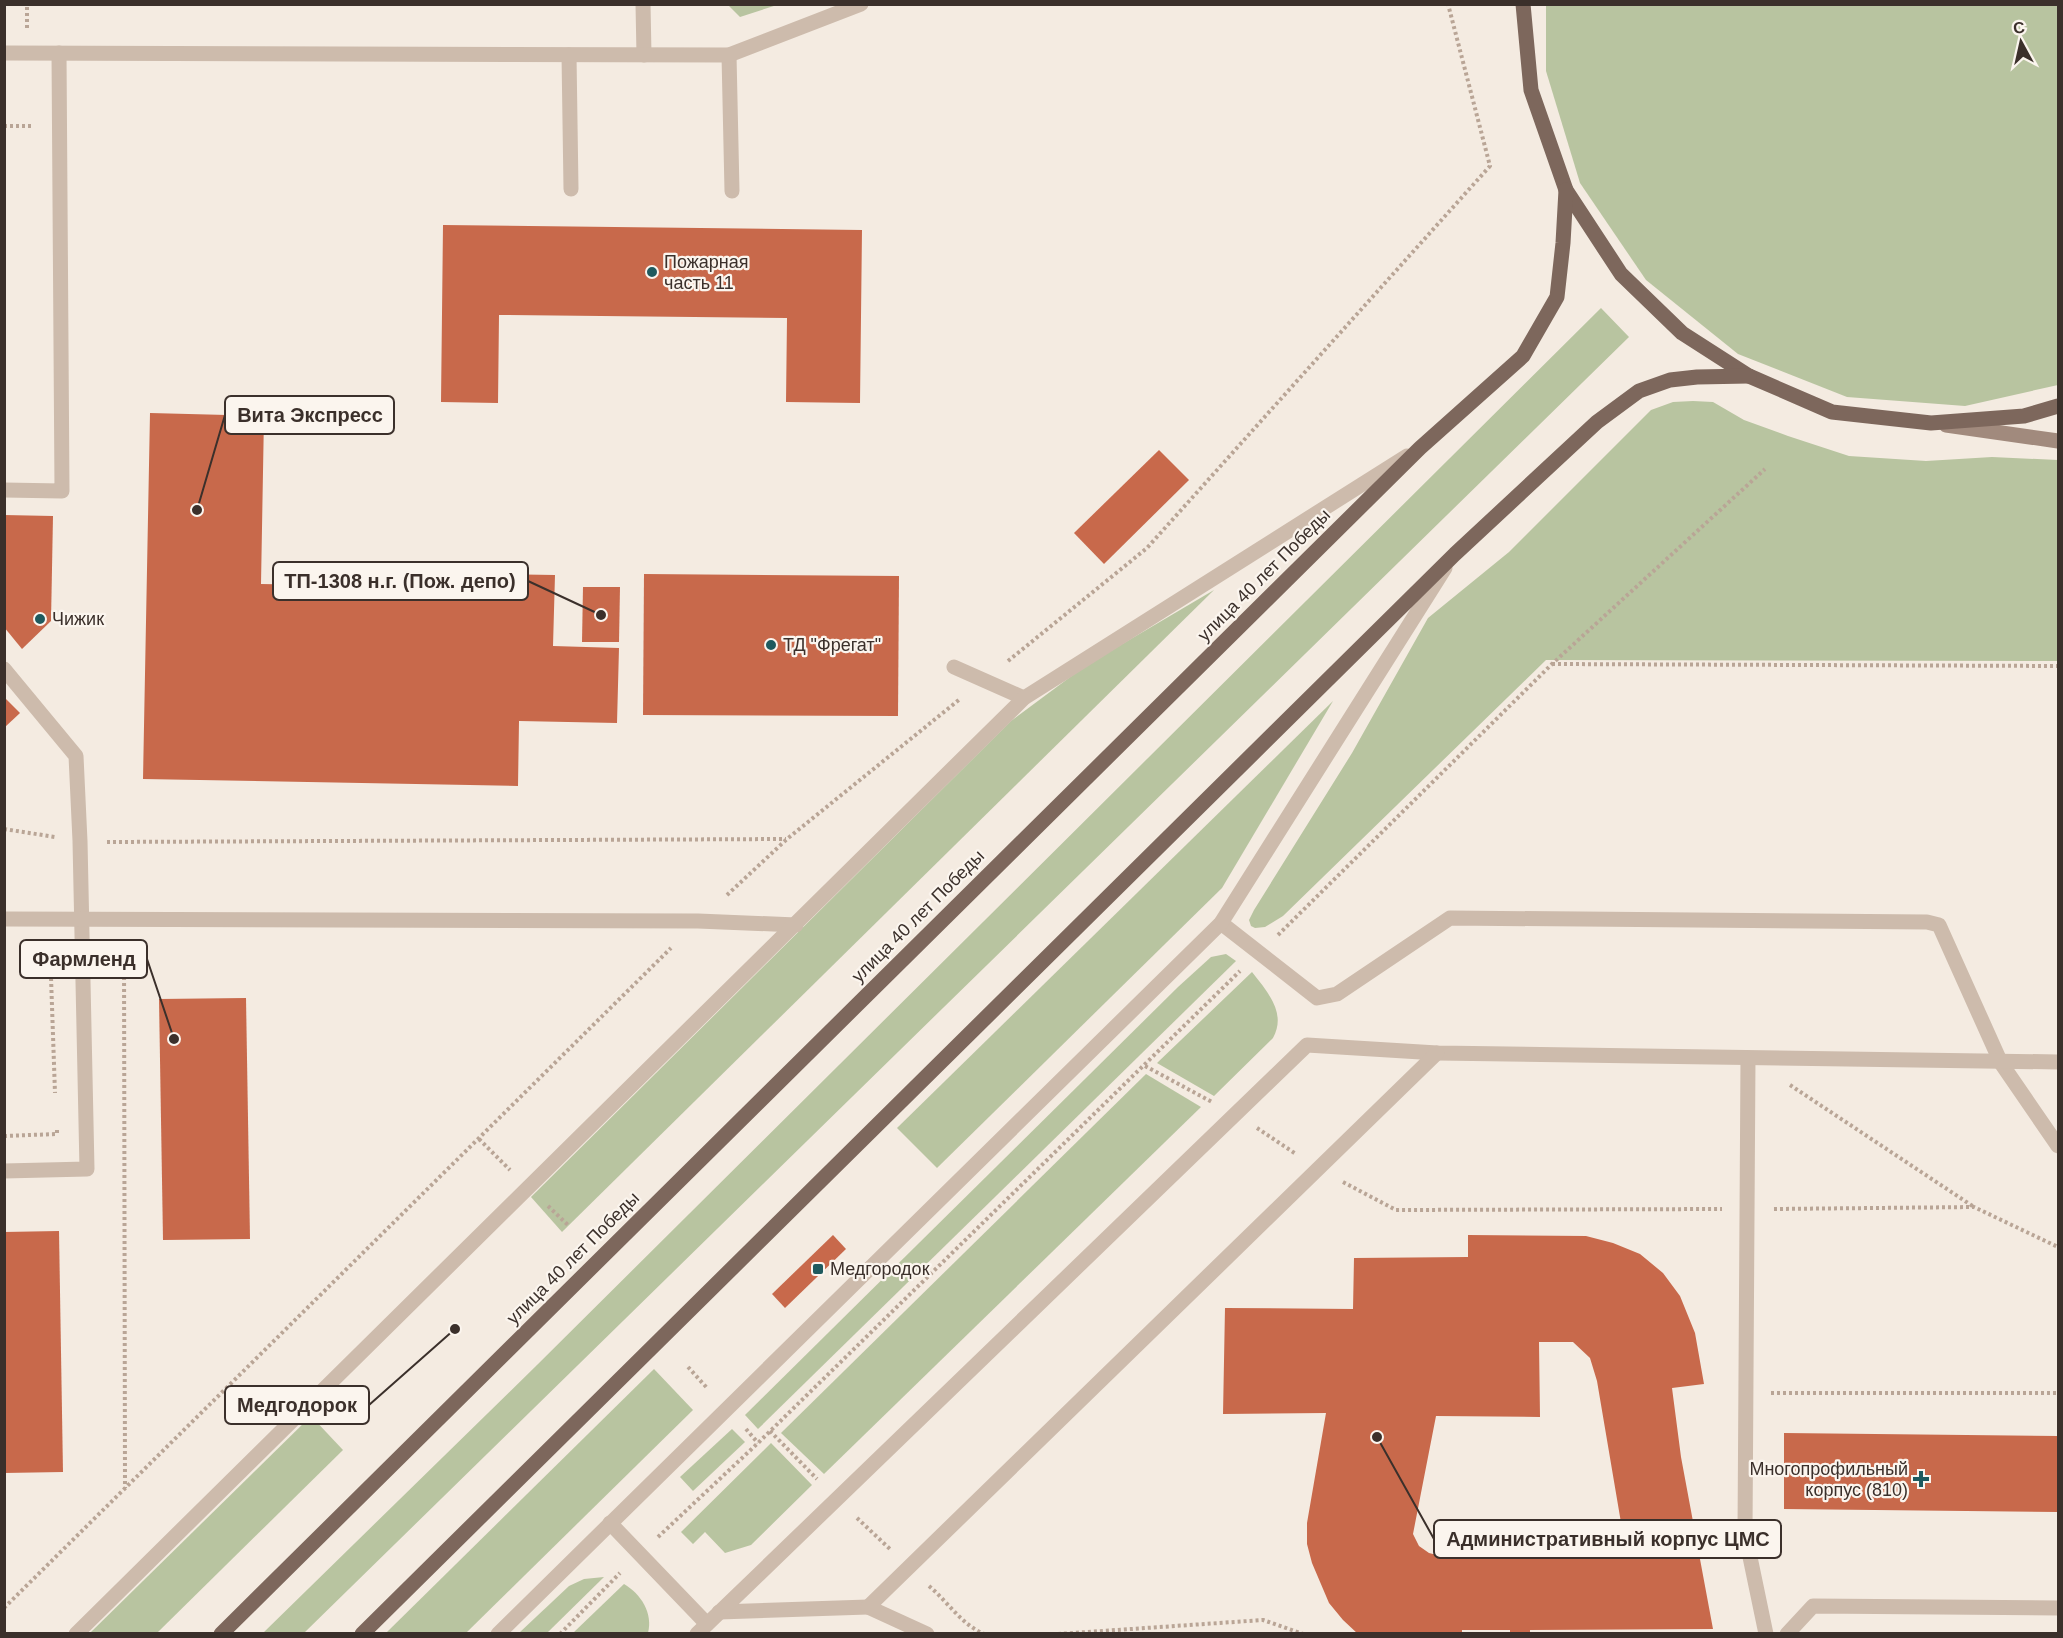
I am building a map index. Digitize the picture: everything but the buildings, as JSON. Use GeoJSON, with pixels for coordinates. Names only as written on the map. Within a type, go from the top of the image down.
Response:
{"type":"FeatureCollection","features":[{"type":"Feature","properties":{"kind":"main road"},"geometry":{"type":"LineString","coordinates":[[1523,4],[1531,90],[1566,190],[1621,274],[1682,333],[1749,376],[1832,412],[1931,423],[2024,416],[2058,406]]}},
{"type":"Feature","properties":{"kind":"main road","name":"улица 40 лет Победы"},"geometry":{"type":"LineString","coordinates":[[221,1634],[1420,448],[1522,356],[1557,297],[1566,190]]}},
{"type":"Feature","properties":{"kind":"main road"},"geometry":{"type":"LineString","coordinates":[[362,1634],[1455,554],[1597,422],[1639,391],[1670,380],[1749,376]]}},
{"type":"Feature","properties":{"kind":"street"},"geometry":{"type":"LineString","coordinates":[[643,4],[644,55]]}},
{"type":"Feature","properties":{"kind":"street"},"geometry":{"type":"LineString","coordinates":[[4,53],[729,55],[861,4]]}},
{"type":"Feature","properties":{"kind":"street"},"geometry":{"type":"LineString","coordinates":[[4,490],[62,491],[59,53]]}},
{"type":"Feature","properties":{"kind":"street"},"geometry":{"type":"LineString","coordinates":[[569,55],[571,189]]}},
{"type":"Feature","properties":{"kind":"street"},"geometry":{"type":"LineString","coordinates":[[729,55],[732,190]]}},
{"type":"Feature","properties":{"kind":"street"},"geometry":{"type":"LineString","coordinates":[[1931,423],[2058,441]]}},
{"type":"Feature","properties":{"kind":"street"},"geometry":{"type":"LineString","coordinates":[[76,1634],[1024,698],[1420,448]]}},
{"type":"Feature","properties":{"kind":"street"},"geometry":{"type":"LineString","coordinates":[[498,1634],[1221,923],[1455,554]]}},
{"type":"Feature","properties":{"kind":"street"},"geometry":{"type":"LineString","coordinates":[[954,667],[1024,698]]}},
{"type":"Feature","properties":{"kind":"street"},"geometry":{"type":"LineString","coordinates":[[4,669],[76,756],[87,1168],[4,1171]]}},
{"type":"Feature","properties":{"kind":"street"},"geometry":{"type":"LineString","coordinates":[[1221,923],[1317,998],[1337,994],[1450,918],[1927,922],[1939,925],[2001,1063],[2058,1146]]}},
{"type":"Feature","properties":{"kind":"street"},"geometry":{"type":"LineString","coordinates":[[4,919],[698,921],[796,925]]}},
{"type":"Feature","properties":{"kind":"street"},"geometry":{"type":"LineString","coordinates":[[610,1523],[640,1554],[702,1629],[1307,1045],[1437,1053],[2001,1063],[2058,1062]]}},
{"type":"Feature","properties":{"kind":"street"},"geometry":{"type":"LineString","coordinates":[[868,1607],[1437,1053]]}},
{"type":"Feature","properties":{"kind":"street"},"geometry":{"type":"LineString","coordinates":[[1748,1058],[1745,1533],[1767,1634]]}},
{"type":"Feature","properties":{"kind":"street"},"geometry":{"type":"LineString","coordinates":[[1787,1634],[1813,1606],[2058,1608]]}},
{"type":"Feature","properties":{"kind":"street"},"geometry":{"type":"LineString","coordinates":[[719,1612],[868,1607],[927,1634]]}},
{"type":"Feature","properties":{"kind":"path"},"geometry":{"type":"LineString","coordinates":[[1148,548],[1491,166],[1448,4]]}},
{"type":"Feature","properties":{"kind":"path"},"geometry":{"type":"LineString","coordinates":[[560,1634],[640,1554],[758,1443],[1552,664],[1765,469]]}},
{"type":"Feature","properties":{"kind":"path"},"geometry":{"type":"LineString","coordinates":[[1552,664],[2058,666]]}},
{"type":"Feature","properties":{"kind":"path"},"geometry":{"type":"LineString","coordinates":[[4,829],[80,841],[787,839],[698,921],[4,1608]]}},
{"type":"Feature","properties":{"kind":"path"},"geometry":{"type":"LineString","coordinates":[[124,947],[125,1489]]}},
{"type":"Feature","properties":{"kind":"path"},"geometry":{"type":"LineString","coordinates":[[50,948],[56,1099]]}},
{"type":"Feature","properties":{"kind":"path"},"geometry":{"type":"LineString","coordinates":[[1788,1084],[1974,1207],[2058,1247]]}},
{"type":"Feature","properties":{"kind":"path"},"geometry":{"type":"LineString","coordinates":[[4,1136],[57,1134],[57,1122]]}},
{"type":"Feature","properties":{"kind":"path"},"geometry":{"type":"LineString","coordinates":[[1319,1169],[1396,1210],[1974,1207]]}},
{"type":"Feature","properties":{"kind":"path"},"geometry":{"type":"LineString","coordinates":[[1746,1393],[2058,1393]]}},
{"type":"Feature","properties":{"kind":"path"},"geometry":{"type":"LineString","coordinates":[[909,1568],[947,1601],[959,1618],[984,1634]]}},
{"type":"Feature","properties":{"kind":"path"},"geometry":{"type":"LineString","coordinates":[[1058,1634],[1263,1620],[1303,1634]]}},
{"type":"Feature","properties":{"kind":"green space"},"geometry":{"type":"Polygon","coordinates":[[[728,5],[777,5],[740,17],[728,5]]]}},
{"type":"Feature","properties":{"kind":"green space"},"geometry":{"type":"Polygon","coordinates":[[[1546,5],[2058,5],[2058,385],[1965,406],[1847,397],[1738,354],[1646,280],[1580,183],[1546,71],[1546,5]]]}},
{"type":"Feature","properties":{"kind":"green space"},"geometry":{"type":"Polygon","coordinates":[[[1601,308],[1629,337],[304,1633],[263,1633],[536,1366],[1601,308]]]}},
{"type":"Feature","properties":{"kind":"green space"},"geometry":{"type":"Polygon","coordinates":[[[1673,402],[1713,402],[1744,420],[1849,456],[1926,461],[1992,457],[2058,460],[2058,661],[1546,660],[1283,916],[1265,927],[1251,926],[1249,920],[1254,910],[1352,753],[1428,618],[1509,552],[1651,410],[1673,402]]]}},
{"type":"Feature","properties":{"kind":"green space"},"geometry":{"type":"Polygon","coordinates":[[[1214,590],[562,1232],[531,1197],[1011,721],[1085,666],[1214,590]]]}},
{"type":"Feature","properties":{"kind":"green space"},"geometry":{"type":"Polygon","coordinates":[[[1333,701],[1222,888],[937,1168],[897,1128],[1333,701]]]}},
{"type":"Feature","properties":{"kind":"green space"},"geometry":{"type":"Polygon","coordinates":[[[1226,954],[1236,961],[758,1429],[745,1415],[1178,987],[1211,957],[1226,954]]]}},
{"type":"Feature","properties":{"kind":"green space"},"geometry":{"type":"Polygon","coordinates":[[[1252,972],[1273,1003],[1278,1020],[1277,1029],[1273,1038],[1214,1096],[1157,1063],[1252,972]]]}},
{"type":"Feature","properties":{"kind":"green space"},"geometry":{"type":"Polygon","coordinates":[[[1146,1074],[1201,1107],[824,1474],[781,1433],[1146,1074]]]}},
{"type":"Feature","properties":{"kind":"green space"},"geometry":{"type":"Polygon","coordinates":[[[654,1369],[693,1410],[466,1633],[386,1633],[654,1369]]]}},
{"type":"Feature","properties":{"kind":"green space"},"geometry":{"type":"Polygon","coordinates":[[[311,1416],[343,1450],[157,1633],[90,1633],[311,1416]]]}},
{"type":"Feature","properties":{"kind":"green space"},"geometry":{"type":"Polygon","coordinates":[[[732,1429],[745,1442],[693,1491],[680,1477],[732,1429]]]}},
{"type":"Feature","properties":{"kind":"green space"},"geometry":{"type":"Polygon","coordinates":[[[771,1443],[812,1485],[751,1545],[725,1553],[705,1532],[693,1544],[681,1532],[771,1443]]]}},
{"type":"Feature","properties":{"kind":"green space"},"geometry":{"type":"Polygon","coordinates":[[[604,1577],[547,1633],[519,1633],[569,1586],[584,1579],[604,1577]]]}},
{"type":"Feature","properties":{"kind":"green space"},"geometry":{"type":"Polygon","coordinates":[[[624,1584],[636,1593],[647,1611],[648,1633],[573,1633],[624,1584]]]}},
{"type":"Feature","properties":{"kind":"place","name":"Пожарная часть 11"},"geometry":{"type":"Point","coordinates":[652,272]}},
{"type":"Feature","properties":{"kind":"place","name":"Вита Экспресс"},"geometry":{"type":"Point","coordinates":[197,510]}},
{"type":"Feature","properties":{"kind":"place","name":"ТП-1308 н.г. (Пож. депо)"},"geometry":{"type":"Point","coordinates":[601,615]}},
{"type":"Feature","properties":{"kind":"place","name":"Чижик"},"geometry":{"type":"Point","coordinates":[40,619]}},
{"type":"Feature","properties":{"kind":"place","name":"ТД \"Фрегат\""},"geometry":{"type":"Point","coordinates":[771,645]}},
{"type":"Feature","properties":{"kind":"place","name":"Фармленд"},"geometry":{"type":"Point","coordinates":[174,1039]}},
{"type":"Feature","properties":{"kind":"place","name":"Медгородок"},"geometry":{"type":"Point","coordinates":[818,1269]}},
{"type":"Feature","properties":{"kind":"place","name":"Медгодорок"},"geometry":{"type":"Point","coordinates":[455,1329]}},
{"type":"Feature","properties":{"kind":"place","name":"Административный корпус ЦМС"},"geometry":{"type":"Point","coordinates":[1377,1437]}},
{"type":"Feature","properties":{"kind":"place","name":"Многопрофильный корпус (810)"},"geometry":{"type":"Point","coordinates":[1921,1479]}}]}
